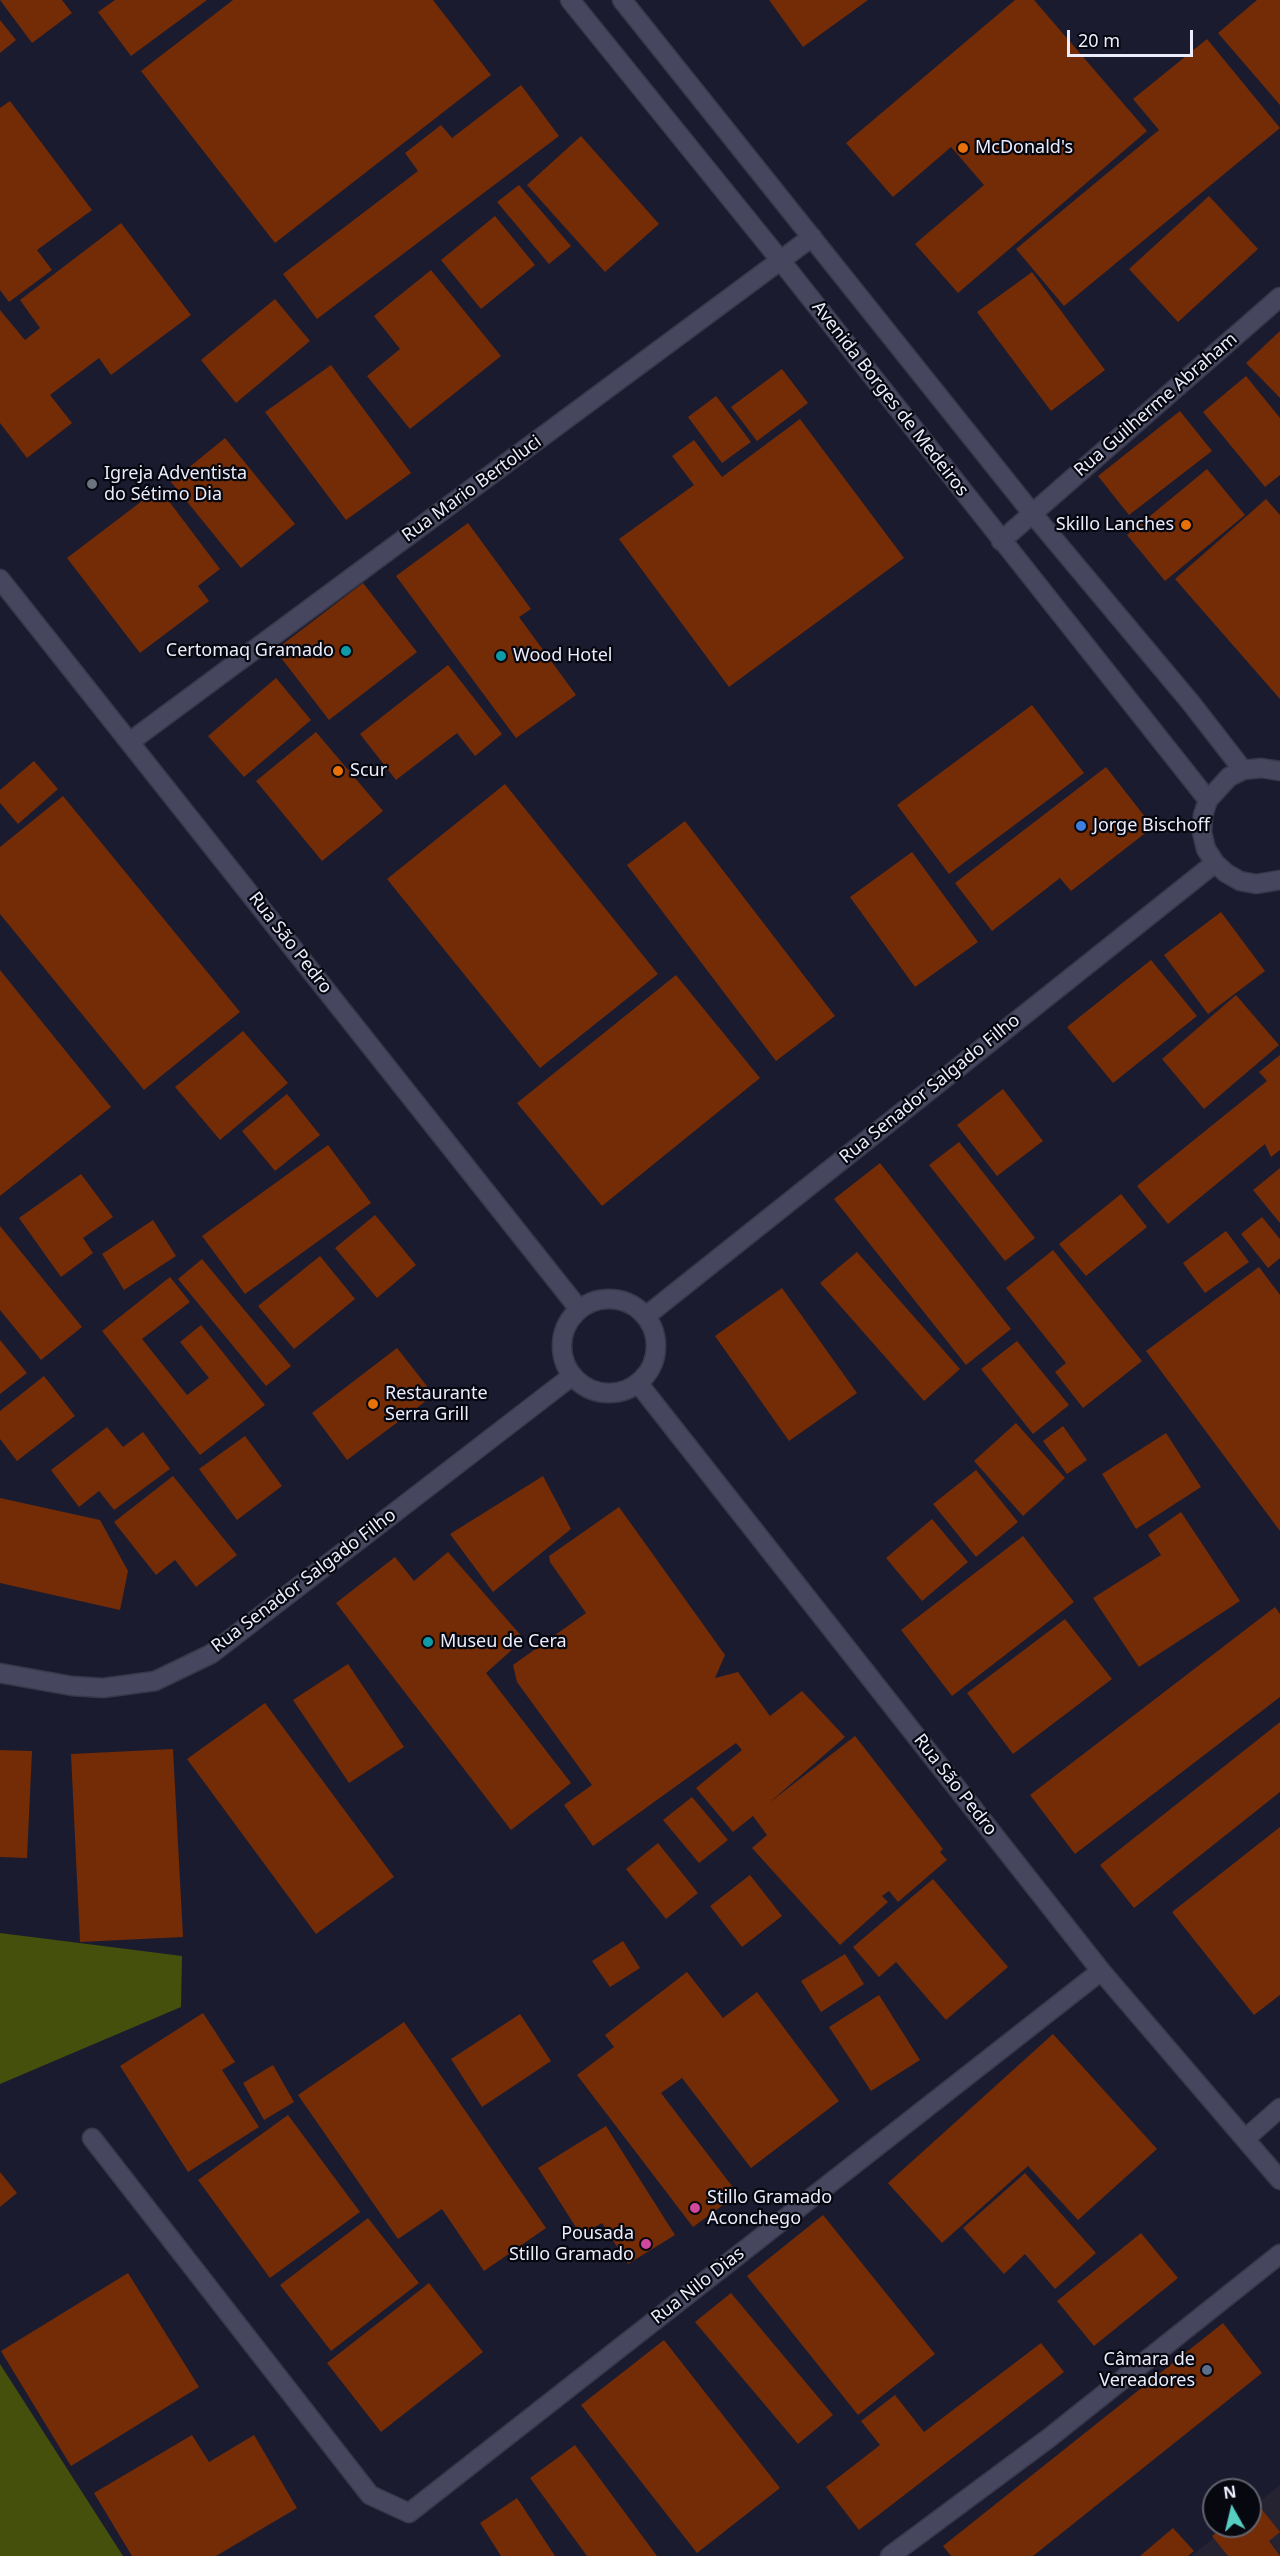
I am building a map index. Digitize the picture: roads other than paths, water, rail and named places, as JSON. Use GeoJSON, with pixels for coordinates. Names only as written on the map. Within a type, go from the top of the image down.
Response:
{"type":"FeatureCollection","features":[{"type":"Feature","properties":{"kind":"main road","name":"Avenida Borges de Medeiros"},"geometry":{"type":"LineString","coordinates":[[570,0],[781,261],[1208,800]]}},
{"type":"Feature","properties":{"kind":"main road"},"geometry":{"type":"LineString","coordinates":[[622,0],[1032,513],[1191,703],[1243,770]]}},
{"type":"Feature","properties":{"kind":"main road","name":"Rua Mario Bertoluci"},"geometry":{"type":"LineString","coordinates":[[131,741],[812,237]]}},
{"type":"Feature","properties":{"kind":"main road","name":"Rua Guilherme Abraham"},"geometry":{"type":"LineString","coordinates":[[1001,540],[1280,297]]}},
{"type":"Feature","properties":{"kind":"main road","name":"Rua São Pedro"},"geometry":{"type":"LineString","coordinates":[[0,579],[131,741],[579,1309]]}},
{"type":"Feature","properties":{"kind":"main road"},"geometry":{"type":"LineString","coordinates":[[1277,885],[1240,881],[1226,873],[1215,863],[1206,849],[1202,832],[1203,815],[1208,800],[1229,777],[1243,770],[1261,768],[1280,771]]}},
{"type":"Feature","properties":{"kind":"main road","name":"Rua Senador Salgado Filho"},"geometry":{"type":"LineString","coordinates":[[646,1316],[1215,863]]}},
{"type":"Feature","properties":{"kind":"main road"},"geometry":{"type":"LineString","coordinates":[[606,1299],[634,1306],[646,1316],[653,1329],[656,1343],[652,1365],[638,1383],[626,1390],[611,1393],[597,1392],[583,1386],[572,1376],[564,1363],[561,1348],[563,1334],[569,1321],[579,1309],[592,1302],[606,1299]]}},
{"type":"Feature","properties":{"kind":"main road","name":"Rua Senador Salgado Filho"},"geometry":{"type":"LineString","coordinates":[[0,1673],[72,1686],[104,1688],[155,1681],[211,1654],[572,1376]]}},
{"type":"Feature","properties":{"kind":"main road","name":"Rua São Pedro"},"geometry":{"type":"LineString","coordinates":[[638,1383],[1101,1971],[1280,2180]]}},
{"type":"Feature","properties":{"kind":"main road","name":"Rua Nilo Dias"},"geometry":{"type":"LineString","coordinates":[[92,2138],[370,2495],[409,2513],[1101,1971]]}},
{"type":"Feature","properties":{"kind":"main road"},"geometry":{"type":"LineString","coordinates":[[1245,2139],[1280,2108]]}},
{"type":"Feature","properties":{"kind":"main road"},"geometry":{"type":"LineString","coordinates":[[890,2556],[1049,2438],[1280,2254]]}},
{"type":"Feature","properties":{"kind":"place","name":"McDonald's"},"geometry":{"type":"Point","coordinates":[963,148]}},
{"type":"Feature","properties":{"kind":"place","name":"Igreja Adventista do Sétimo Dia"},"geometry":{"type":"Point","coordinates":[92,484]}},
{"type":"Feature","properties":{"kind":"place","name":"Skillo Lanches"},"geometry":{"type":"Point","coordinates":[1186,525]}},
{"type":"Feature","properties":{"kind":"place","name":"Certomaq Gramado"},"geometry":{"type":"Point","coordinates":[346,651]}},
{"type":"Feature","properties":{"kind":"place","name":"Wood Hotel"},"geometry":{"type":"Point","coordinates":[501,656]}},
{"type":"Feature","properties":{"kind":"place","name":"Scur"},"geometry":{"type":"Point","coordinates":[338,771]}},
{"type":"Feature","properties":{"kind":"place","name":"Jorge Bischoff"},"geometry":{"type":"Point","coordinates":[1081,826]}},
{"type":"Feature","properties":{"kind":"place","name":"Restaurante Serra Grill"},"geometry":{"type":"Point","coordinates":[373,1404]}},
{"type":"Feature","properties":{"kind":"place","name":"Museu de Cera"},"geometry":{"type":"Point","coordinates":[428,1642]}},
{"type":"Feature","properties":{"kind":"place","name":"Stillo Gramado Aconchego"},"geometry":{"type":"Point","coordinates":[695,2208]}},
{"type":"Feature","properties":{"kind":"place","name":"Pousada Stillo Gramado"},"geometry":{"type":"Point","coordinates":[646,2244]}},
{"type":"Feature","properties":{"kind":"place","name":"Câmara de Vereadores"},"geometry":{"type":"Point","coordinates":[1207,2370]}}]}
